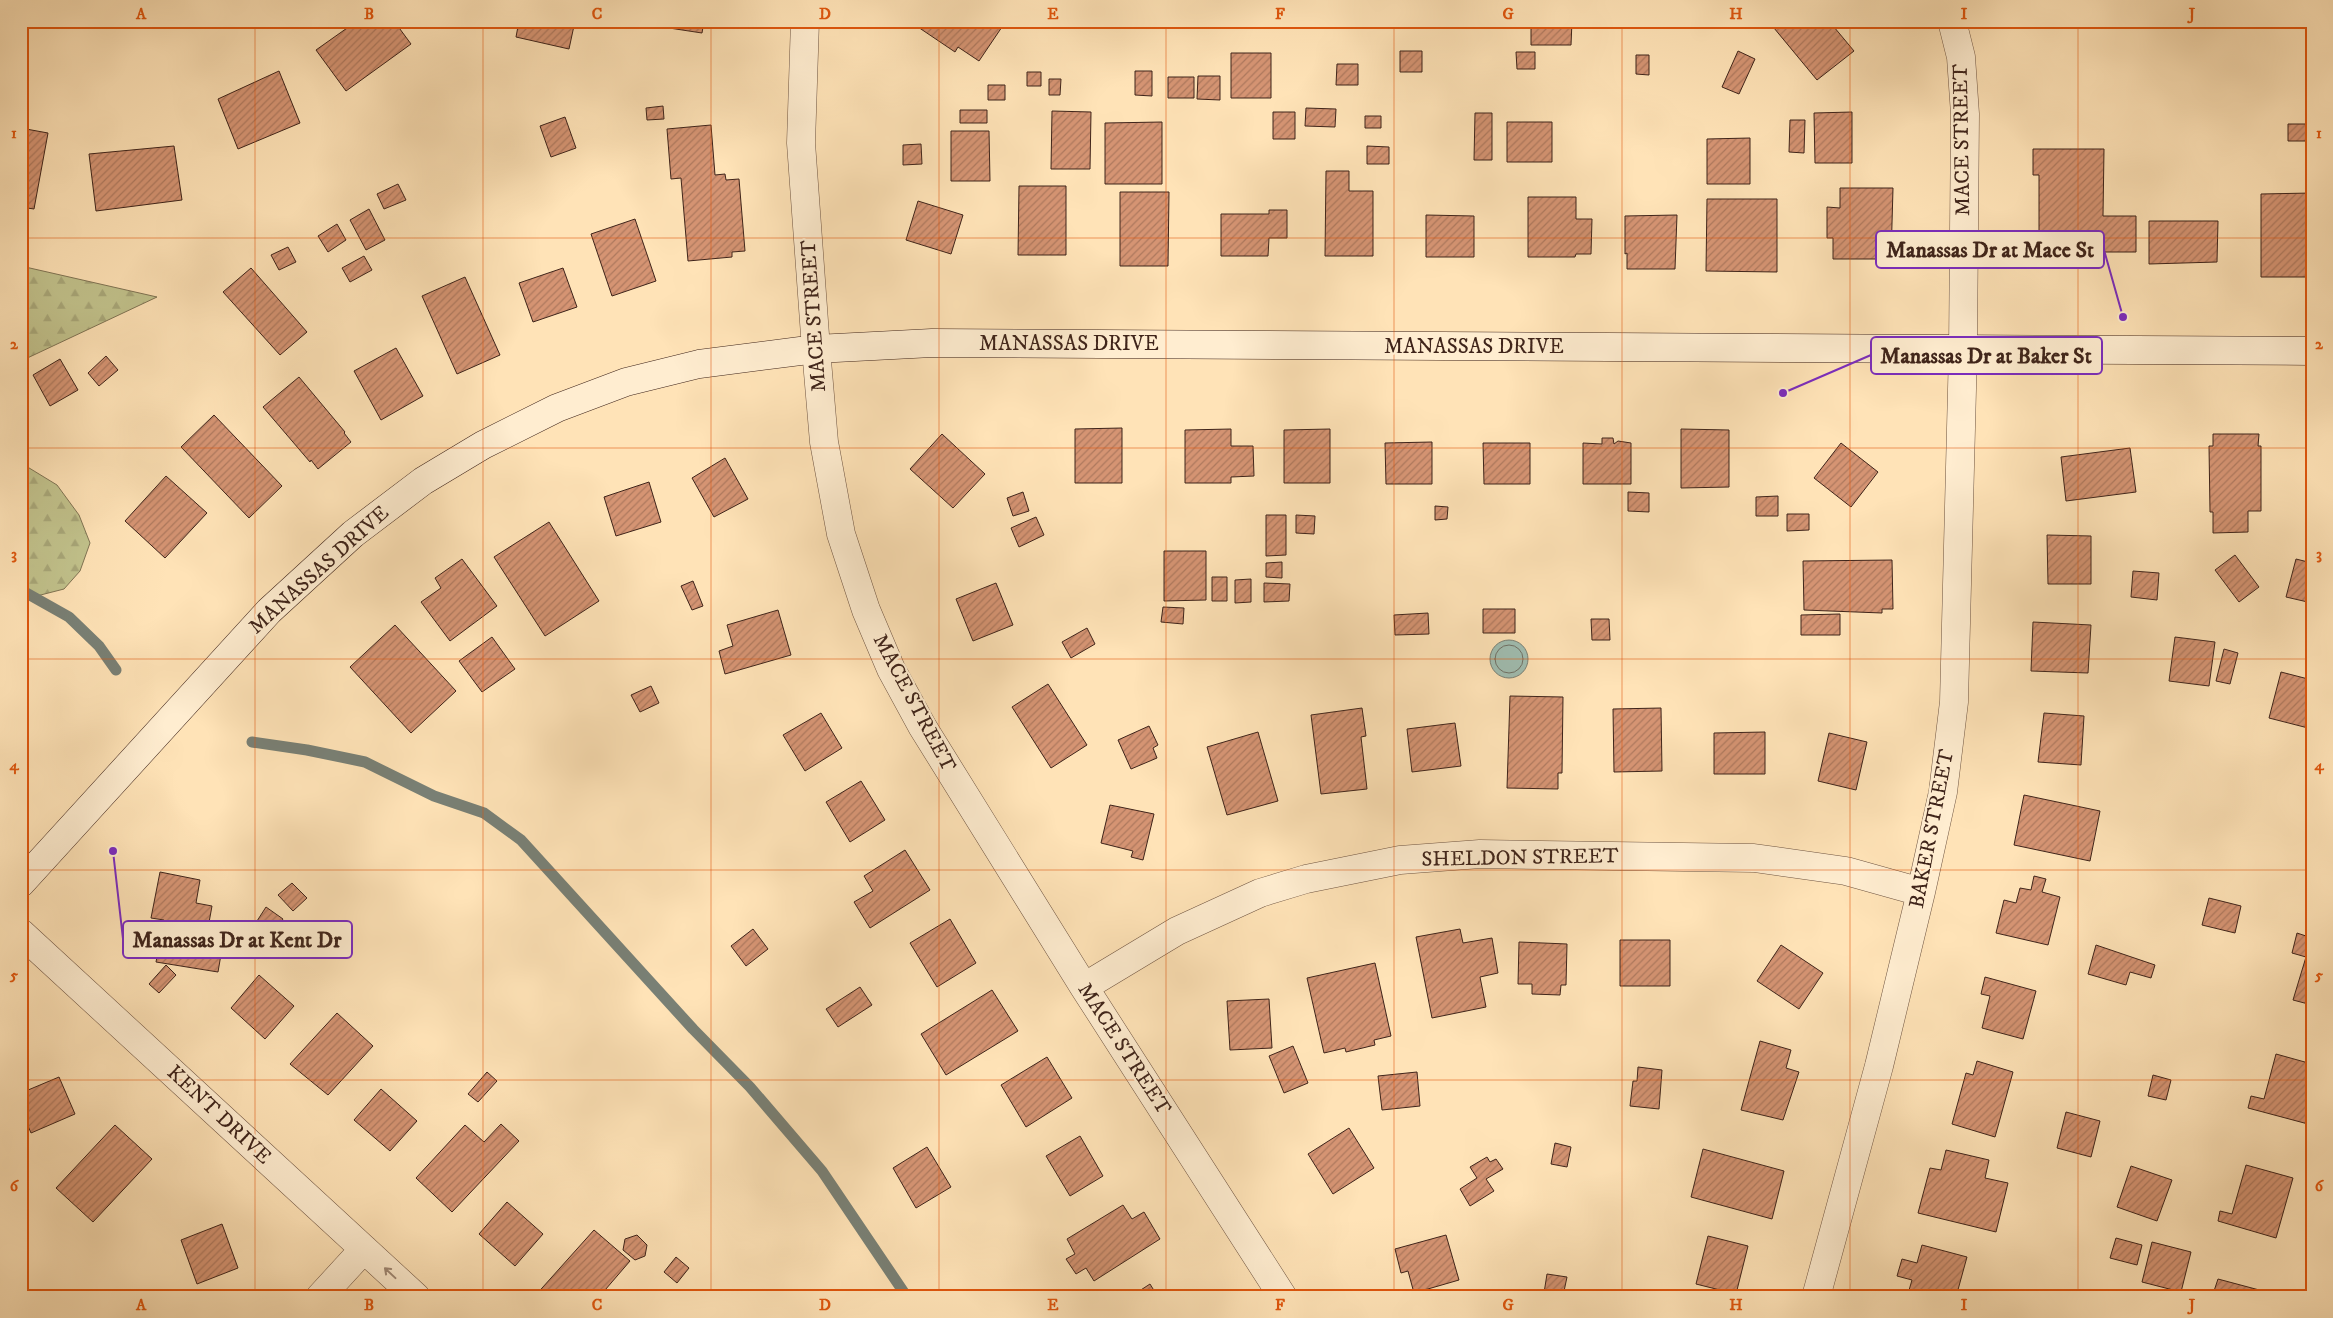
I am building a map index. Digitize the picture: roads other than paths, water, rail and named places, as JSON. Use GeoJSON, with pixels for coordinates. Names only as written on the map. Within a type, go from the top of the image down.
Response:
{"type":"FeatureCollection","features":[{"type":"Feature","properties":{"kind":"street","name":"MACE STREET"},"geometry":{"type":"LineString","coordinates":[[806,21],[802,143],[824,442],[841,534],[866,610],[891,669],[922,726],[1084,987],[1283,1297]]}},
{"type":"Feature","properties":{"kind":"street","name":"MACE STREET"},"geometry":{"type":"LineString","coordinates":[[1952,21],[1962,58],[1965,114],[1963,350]]}},
{"type":"Feature","properties":{"kind":"street","name":"MANASSAS DRIVE"},"geometry":{"type":"LineString","coordinates":[[21,883],[269,611],[354,534],[423,481],[483,445],[557,408],[626,382],[700,364],[816,350],[932,343],[2312,351]]}},
{"type":"Feature","properties":{"kind":"street","name":"BAKER STREET"},"geometry":{"type":"LineString","coordinates":[[1816,1297],[1879,1066],[1943,792],[1954,702],[1963,350]]}},
{"type":"Feature","properties":{"kind":"street","name":"SHELDON STREET"},"geometry":{"type":"LineString","coordinates":[[1084,987],[1177,931],[1260,893],[1306,879],[1400,860],[1480,854],[1754,858],[1846,872],[1921,892]]}},
{"type":"Feature","properties":{"kind":"street","name":"KENT DRIVE"},"geometry":{"type":"LineString","coordinates":[[21,933],[416,1297]]}},
{"type":"Feature","properties":{"kind":"street"},"geometry":{"type":"LineString","coordinates":[[320,1297],[364,1249]]}},
{"type":"Feature","properties":{"kind":"water"},"geometry":{"type":"Polygon","coordinates":[[[1509,640],[1523,645],[1528,659],[1523,673],[1509,678],[1495,673],[1490,659],[1495,645],[1509,640]]]}},
{"type":"Feature","properties":{"kind":"waterway"},"geometry":{"type":"LineString","coordinates":[[21,590],[69,617],[99,646],[116,670]]}},
{"type":"Feature","properties":{"kind":"waterway"},"geometry":{"type":"LineString","coordinates":[[252,742],[307,750],[365,762],[434,796],[484,813],[521,840],[693,1029],[750,1087],[822,1171],[907,1297]]}},
{"type":"Feature","properties":{"kind":"place","name":"Manassas Dr at Mace St"},"geometry":{"type":"Point","coordinates":[2123,317]}},
{"type":"Feature","properties":{"kind":"place","name":"Manassas Dr at Baker St"},"geometry":{"type":"Point","coordinates":[1783,393]}},
{"type":"Feature","properties":{"kind":"place","name":"Manassas Dr at Kent Dr"},"geometry":{"type":"Point","coordinates":[113,851]}}]}
